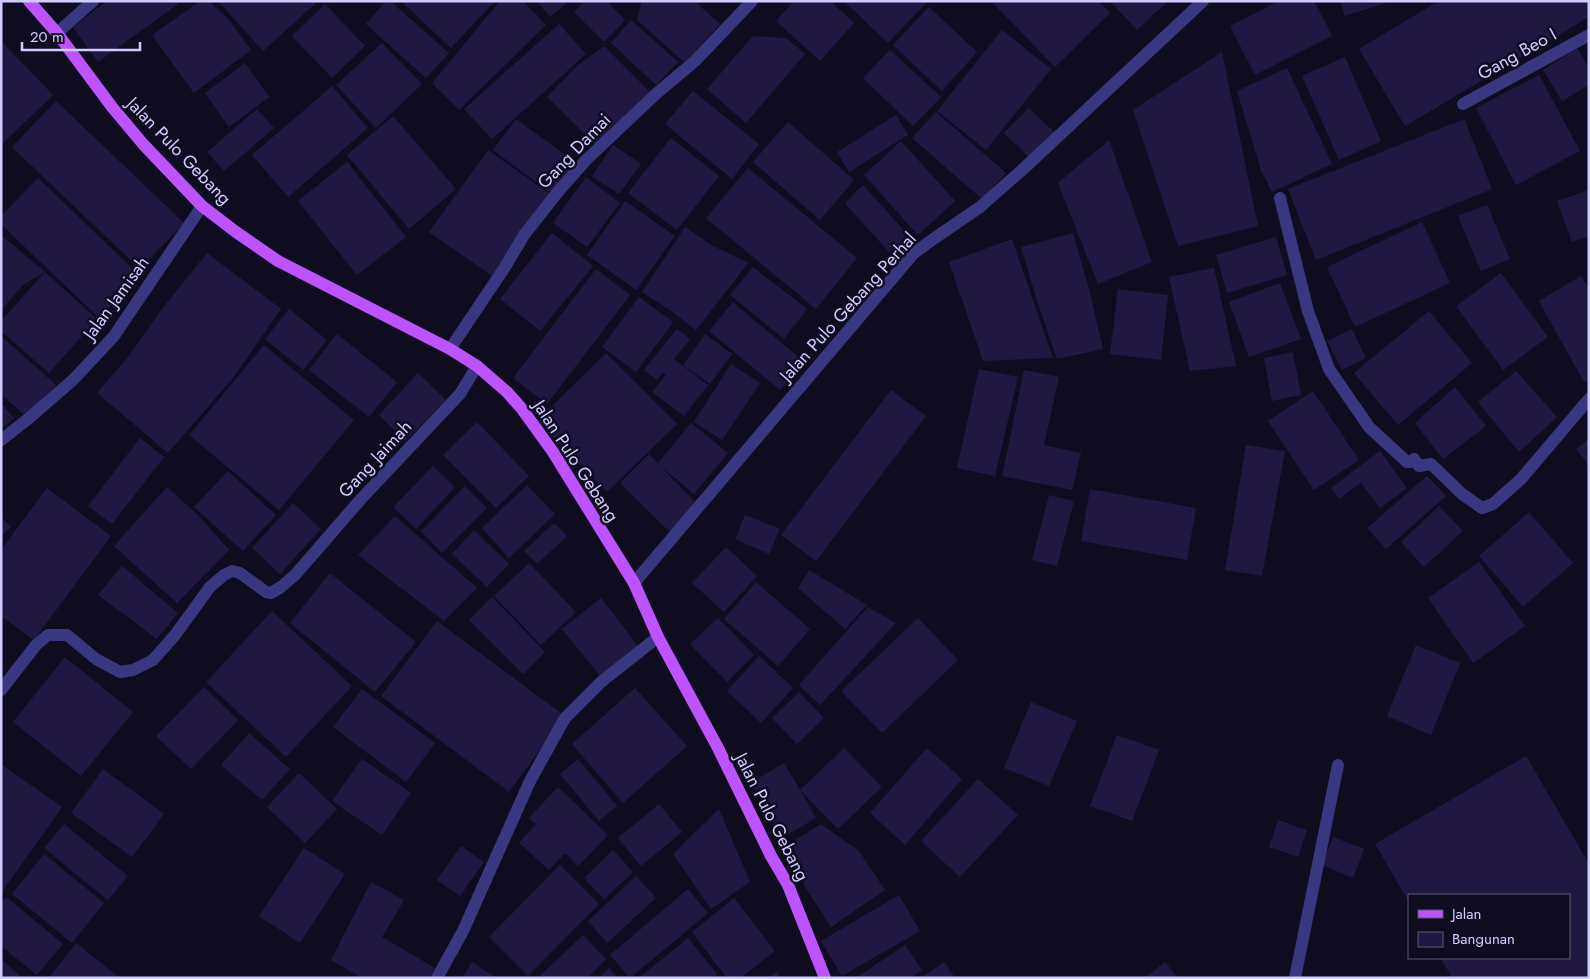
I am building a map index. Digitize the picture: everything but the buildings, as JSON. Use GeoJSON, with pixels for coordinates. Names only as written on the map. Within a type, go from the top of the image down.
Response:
{"type":"FeatureCollection","features":[{"type":"Feature","properties":{"kind":"main road","name":"Jalan Pulo Gebang"},"geometry":{"type":"LineString","coordinates":[[29,1],[57,33],[112,107],[202,206],[236,232],[278,260],[450,349],[477,366],[507,392],[522,409],[553,452],[634,583],[658,637],[718,748],[771,856],[788,885],[825,978]]}},
{"type":"Feature","properties":{"kind":"street"},"geometry":{"type":"LineString","coordinates":[[57,33],[93,1]]}},
{"type":"Feature","properties":{"kind":"street","name":"Gang Damai"},"geometry":{"type":"LineString","coordinates":[[450,349],[524,235],[557,193],[586,160],[695,61],[752,1]]}},
{"type":"Feature","properties":{"kind":"street","name":"Jalan Pulo Gebang Perhal"},"geometry":{"type":"LineString","coordinates":[[634,583],[913,254],[980,207],[1203,1]]}},
{"type":"Feature","properties":{"kind":"street","name":"Gang Beo I"},"geometry":{"type":"LineString","coordinates":[[1462,104],[1589,35]]}},
{"type":"Feature","properties":{"kind":"street"},"geometry":{"type":"LineString","coordinates":[[1280,198],[1308,310],[1330,369],[1369,427],[1407,462],[1414,459],[1419,466],[1431,464],[1462,494],[1482,508],[1493,504],[1521,479],[1589,399]]}},
{"type":"Feature","properties":{"kind":"street","name":"Jalan Jamisah"},"geometry":{"type":"LineString","coordinates":[[1,440],[74,379],[114,336],[202,206]]}},
{"type":"Feature","properties":{"kind":"street","name":"Gang Jaimah"},"geometry":{"type":"LineString","coordinates":[[1,690],[36,645],[48,634],[67,635],[96,659],[120,672],[133,670],[153,660],[175,635],[210,587],[224,575],[232,571],[240,573],[266,592],[271,593],[281,588],[295,575],[360,499],[460,394],[477,366]]}},
{"type":"Feature","properties":{"kind":"street"},"geometry":{"type":"LineString","coordinates":[[437,978],[463,931],[530,781],[565,718],[602,682],[658,637]]}},
{"type":"Feature","properties":{"kind":"street"},"geometry":{"type":"LineString","coordinates":[[1295,978],[1338,765]]}}]}
